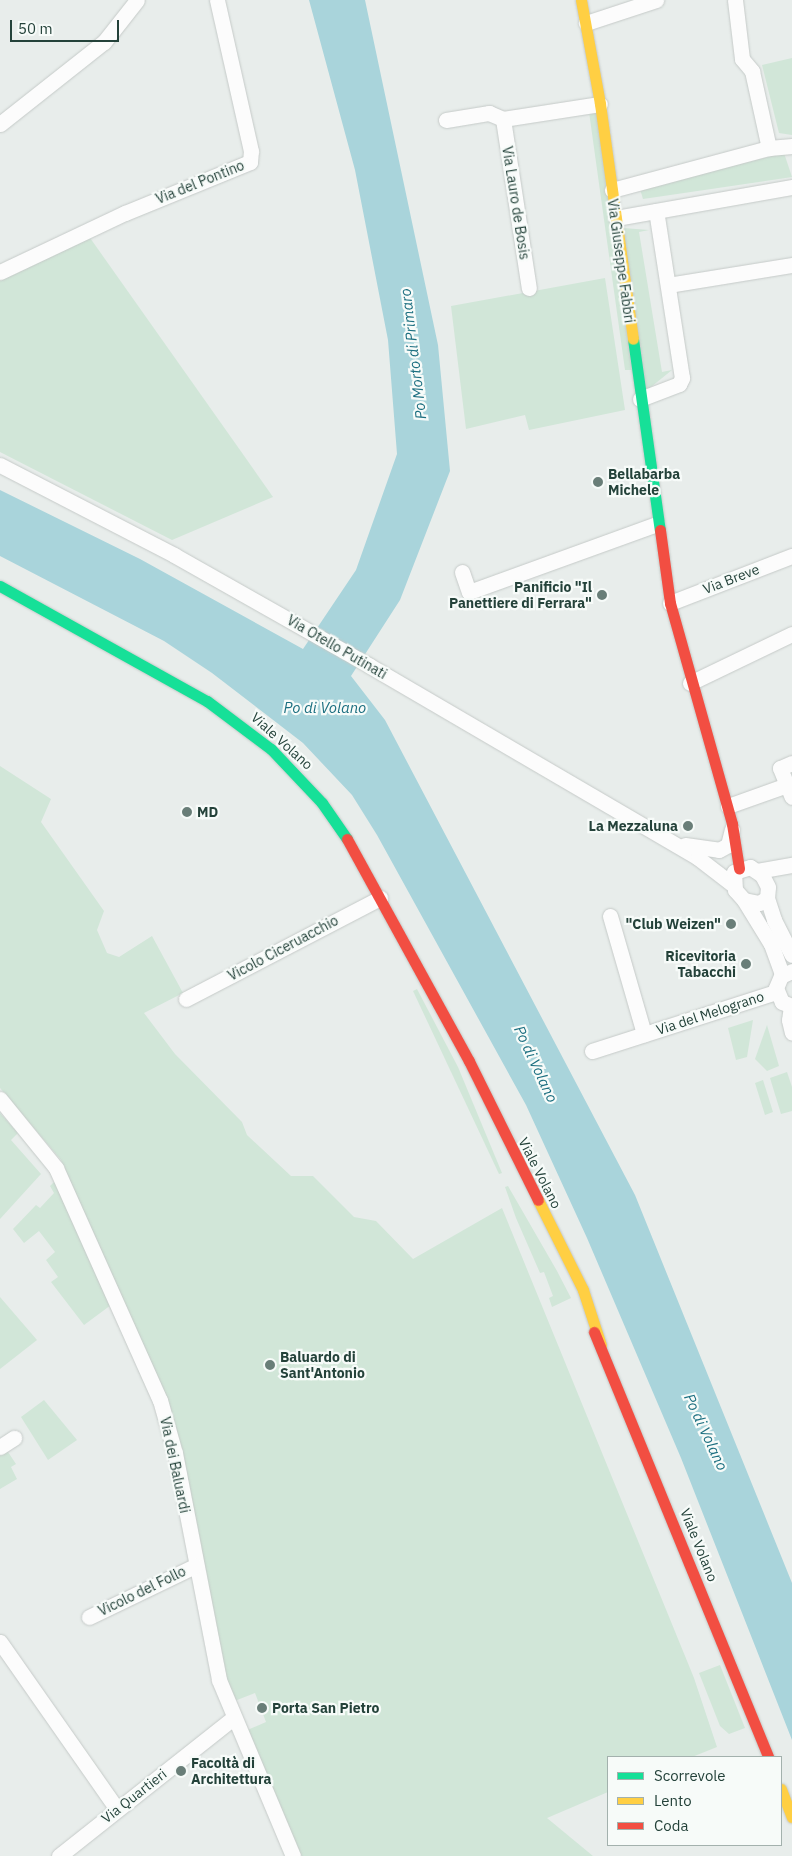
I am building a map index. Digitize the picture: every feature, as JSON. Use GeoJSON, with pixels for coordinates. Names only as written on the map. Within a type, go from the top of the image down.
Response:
{"type":"FeatureCollection","features":[{"type":"Feature","properties":{"kind":"main road","name":"Via Giuseppe Fabbri"},"geometry":{"type":"LineString","coordinates":[[581,0],[600,104],[657,524],[670,603],[690,683],[732,824]]}},
{"type":"Feature","properties":{"kind":"main road","name":"Viale Volano"},"geometry":{"type":"LineString","coordinates":[[0,586],[184,686],[250,731],[291,767],[322,803],[348,840],[445,1018],[583,1290],[601,1344],[768,1756]]}},
{"type":"Feature","properties":{"kind":"main road","name":"Viale Volano"},"geometry":{"type":"LineString","coordinates":[[445,1018],[486,1123]]}},
{"type":"Feature","properties":{"kind":"main road","name":"Viale Volano"},"geometry":{"type":"LineString","coordinates":[[544,1241],[601,1344]]}},
{"type":"Feature","properties":{"kind":"main road"},"geometry":{"type":"LineString","coordinates":[[782,1792],[792,1817]]}},
{"type":"Feature","properties":{"kind":"street"},"geometry":{"type":"LineString","coordinates":[[0,124],[104,42],[137,0]]}},
{"type":"Feature","properties":{"kind":"street","name":"Via del Pontino"},"geometry":{"type":"LineString","coordinates":[[0,272],[120,215],[250,162],[251,152],[217,0]]}},
{"type":"Feature","properties":{"kind":"street"},"geometry":{"type":"LineString","coordinates":[[586,23],[656,0]]}},
{"type":"Feature","properties":{"kind":"street"},"geometry":{"type":"LineString","coordinates":[[735,0],[742,59],[752,71],[769,148]]}},
{"type":"Feature","properties":{"kind":"street"},"geometry":{"type":"LineString","coordinates":[[446,120],[489,113],[503,119],[600,104]]}},
{"type":"Feature","properties":{"kind":"street","name":"Via Lauro de Bosis"},"geometry":{"type":"LineString","coordinates":[[503,119],[529,288]]}},
{"type":"Feature","properties":{"kind":"street"},"geometry":{"type":"LineString","coordinates":[[612,190],[769,148],[792,146]]}},
{"type":"Feature","properties":{"kind":"street"},"geometry":{"type":"LineString","coordinates":[[616,218],[792,187]]}},
{"type":"Feature","properties":{"kind":"street"},"geometry":{"type":"LineString","coordinates":[[640,399],[681,381],[656,212]]}},
{"type":"Feature","properties":{"kind":"street"},"geometry":{"type":"LineString","coordinates":[[668,285],[792,265]]}},
{"type":"Feature","properties":{"kind":"street","name":"Via Otello Putinati"},"geometry":{"type":"LineString","coordinates":[[0,465],[174,555],[308,630],[669,841],[743,872]]}},
{"type":"Feature","properties":{"kind":"street"},"geometry":{"type":"LineString","coordinates":[[462,572],[469,592],[657,524]]}},
{"type":"Feature","properties":{"kind":"street","name":"Via Breve"},"geometry":{"type":"LineString","coordinates":[[670,603],[792,556]]}},
{"type":"Feature","properties":{"kind":"street"},"geometry":{"type":"LineString","coordinates":[[690,683],[792,634]]}},
{"type":"Feature","properties":{"kind":"street"},"geometry":{"type":"LineString","coordinates":[[728,806],[789,791],[780,768],[792,763]]}},
{"type":"Feature","properties":{"kind":"street"},"geometry":{"type":"LineString","coordinates":[[669,841],[719,850],[731,839],[732,824]]}},
{"type":"Feature","properties":{"kind":"street","name":"Via Giuseppe Fabbri"},"geometry":{"type":"LineString","coordinates":[[732,824],[743,872],[744,900]]}},
{"type":"Feature","properties":{"kind":"street"},"geometry":{"type":"LineString","coordinates":[[743,872],[792,865]]}},
{"type":"Feature","properties":{"kind":"street"},"geometry":{"type":"LineString","coordinates":[[744,900],[758,903],[792,871]]}},
{"type":"Feature","properties":{"kind":"street","name":"Via Giuseppe Fabbri"},"geometry":{"type":"LineString","coordinates":[[743,872],[768,893],[774,920],[792,954]]}},
{"type":"Feature","properties":{"kind":"street","name":"Vicolo Ciceruacchio"},"geometry":{"type":"LineString","coordinates":[[186,999],[380,898]]}},
{"type":"Feature","properties":{"kind":"street"},"geometry":{"type":"LineString","coordinates":[[744,900],[787,973],[776,992],[782,1002],[792,1006],[789,1020],[792,1033]]}},
{"type":"Feature","properties":{"kind":"street","name":"Via del Melograno"},"geometry":{"type":"LineString","coordinates":[[610,916],[644,1034]]}},
{"type":"Feature","properties":{"kind":"street","name":"Via del Melograno"},"geometry":{"type":"LineString","coordinates":[[592,1051],[776,992]]}},
{"type":"Feature","properties":{"kind":"street","name":"Via dei Baluardi"},"geometry":{"type":"LineString","coordinates":[[0,1100],[56,1168],[144,1360],[165,1416],[211,1648],[233,1718],[292,1856]]}},
{"type":"Feature","properties":{"kind":"street"},"geometry":{"type":"LineString","coordinates":[[0,1447],[14,1438]]}},
{"type":"Feature","properties":{"kind":"street","name":"Vicolo del Follo"},"geometry":{"type":"LineString","coordinates":[[89,1617],[195,1566]]}},
{"type":"Feature","properties":{"kind":"street"},"geometry":{"type":"LineString","coordinates":[[0,1642],[118,1809]]}},
{"type":"Feature","properties":{"kind":"street","name":"Via Quartieri"},"geometry":{"type":"LineString","coordinates":[[59,1856],[233,1718]]}},
{"type":"Feature","properties":{"kind":"green space"},"geometry":{"type":"Polygon","coordinates":[[[792,58],[792,135],[779,133],[762,65],[792,58]]]}},
{"type":"Feature","properties":{"kind":"green space"},"geometry":{"type":"Polygon","coordinates":[[[597,111],[632,370],[625,370],[589,112],[597,111]]]}},
{"type":"Feature","properties":{"kind":"green space"},"geometry":{"type":"Polygon","coordinates":[[[784,153],[792,177],[643,199],[640,189],[784,153]]]}},
{"type":"Feature","properties":{"kind":"green space"},"geometry":{"type":"Polygon","coordinates":[[[623,228],[649,230],[639,232],[662,372],[672,370],[646,391],[623,228]]]}},
{"type":"Feature","properties":{"kind":"green space"},"geometry":{"type":"Polygon","coordinates":[[[88,235],[273,497],[172,540],[0,452],[0,279],[88,235]]]}},
{"type":"Feature","properties":{"kind":"green space"},"geometry":{"type":"Polygon","coordinates":[[[605,278],[625,410],[529,430],[525,415],[466,429],[451,306],[605,278]]]}},
{"type":"Feature","properties":{"kind":"green space"},"geometry":{"type":"Polygon","coordinates":[[[0,766],[51,799],[41,822],[104,911],[97,930],[107,953],[119,957],[152,936],[183,993],[144,1013],[175,1054],[242,1122],[247,1135],[291,1176],[313,1176],[354,1217],[376,1221],[413,1259],[502,1208],[694,1678],[717,1747],[694,1756],[607,1756],[607,1792],[547,1818],[593,1856],[296,1856],[243,1732],[266,1722],[255,1693],[232,1702],[152,1365],[61,1160],[0,1088],[0,766]]]}},
{"type":"Feature","properties":{"kind":"green space"},"geometry":{"type":"Polygon","coordinates":[[[417,989],[458,1067],[502,1173],[499,1174],[413,991],[417,989]]]}},
{"type":"Feature","properties":{"kind":"green space"},"geometry":{"type":"Polygon","coordinates":[[[753,1020],[747,1057],[736,1060],[728,1028],[753,1020]]]}},
{"type":"Feature","properties":{"kind":"green space"},"geometry":{"type":"Polygon","coordinates":[[[767,1025],[779,1066],[767,1071],[755,1059],[767,1025]]]}},
{"type":"Feature","properties":{"kind":"green space"},"geometry":{"type":"Polygon","coordinates":[[[787,1072],[792,1087],[792,1111],[781,1114],[770,1078],[787,1072]]]}},
{"type":"Feature","properties":{"kind":"green space"},"geometry":{"type":"Polygon","coordinates":[[[763,1080],[773,1112],[765,1115],[755,1083],[763,1080]]]}},
{"type":"Feature","properties":{"kind":"green space"},"geometry":{"type":"Polygon","coordinates":[[[0,1113],[18,1133],[11,1140],[41,1174],[0,1219],[0,1113]]]}},
{"type":"Feature","properties":{"kind":"green space"},"geometry":{"type":"Polygon","coordinates":[[[55,1181],[111,1305],[84,1325],[51,1282],[58,1277],[46,1260],[55,1252],[39,1231],[24,1243],[13,1229],[36,1205],[40,1208],[54,1193],[50,1186],[55,1181]]]}},
{"type":"Feature","properties":{"kind":"green space"},"geometry":{"type":"Polygon","coordinates":[[[508,1186],[571,1298],[552,1307],[549,1298],[553,1296],[544,1272],[540,1273],[516,1218],[505,1187],[508,1186]]]}},
{"type":"Feature","properties":{"kind":"green space"},"geometry":{"type":"Polygon","coordinates":[[[0,1297],[37,1340],[0,1369],[0,1297]]]}},
{"type":"Feature","properties":{"kind":"green space"},"geometry":{"type":"Polygon","coordinates":[[[44,1400],[77,1440],[48,1460],[21,1417],[44,1400]]]}},
{"type":"Feature","properties":{"kind":"green space"},"geometry":{"type":"Polygon","coordinates":[[[6,1449],[16,1464],[11,1467],[17,1479],[0,1489],[0,1453],[6,1449]]]}},
{"type":"Feature","properties":{"kind":"green space"},"geometry":{"type":"Polygon","coordinates":[[[720,1665],[745,1728],[729,1734],[720,1726],[699,1673],[720,1665]]]}},
{"type":"Feature","properties":{"kind":"water","name":"Po di Volano"},"geometry":{"type":"Polygon","coordinates":[[[309,0],[365,0],[438,345],[450,471],[400,600],[351,676],[385,720],[635,1195],[792,1583],[792,1740],[681,1458],[587,1238],[526,1105],[377,835],[352,795],[303,743],[212,673],[164,641],[0,556],[0,490],[140,559],[303,649],[356,570],[397,454],[388,340],[355,170],[309,0]]]}},
{"type":"Feature","properties":{"kind":"traffic: fast"},"geometry":{"type":"LineString","coordinates":[[633,339],[660,530]]}},
{"type":"Feature","properties":{"kind":"traffic: fast"},"geometry":{"type":"LineString","coordinates":[[0,586],[207,701],[271,749],[322,803],[347,839]]}},
{"type":"Feature","properties":{"kind":"traffic: slow"},"geometry":{"type":"LineString","coordinates":[[581,0],[600,104],[633,339]]}},
{"type":"Feature","properties":{"kind":"traffic: slow"},"geometry":{"type":"LineString","coordinates":[[538,1200],[583,1290],[601,1345]]}},
{"type":"Feature","properties":{"kind":"traffic: slow"},"geometry":{"type":"LineString","coordinates":[[782,1792],[792,1817]]}},
{"type":"Feature","properties":{"kind":"traffic: jam"},"geometry":{"type":"LineString","coordinates":[[660,530],[670,603],[732,824],[739,868]]}},
{"type":"Feature","properties":{"kind":"traffic: jam"},"geometry":{"type":"LineString","coordinates":[[347,839],[469,1061],[538,1200]]}},
{"type":"Feature","properties":{"kind":"traffic: jam"},"geometry":{"type":"LineString","coordinates":[[594,1332],[768,1756]]}},
{"type":"Feature","properties":{"kind":"place","name":"Bellabarba Michele"},"geometry":{"type":"Point","coordinates":[598,482]}},
{"type":"Feature","properties":{"kind":"place","name":"Panificio \"Il Panettiere di Ferrara\""},"geometry":{"type":"Point","coordinates":[602,595]}},
{"type":"Feature","properties":{"kind":"place","name":"MD"},"geometry":{"type":"Point","coordinates":[187,812]}},
{"type":"Feature","properties":{"kind":"place","name":"La Mezzaluna"},"geometry":{"type":"Point","coordinates":[688,826]}},
{"type":"Feature","properties":{"kind":"place","name":"\"Club Weizen\""},"geometry":{"type":"Point","coordinates":[731,924]}},
{"type":"Feature","properties":{"kind":"place","name":"Ricevitoria Tabacchi"},"geometry":{"type":"Point","coordinates":[746,964]}},
{"type":"Feature","properties":{"kind":"place","name":"Baluardo di Sant'Antonio"},"geometry":{"type":"Point","coordinates":[270,1365]}},
{"type":"Feature","properties":{"kind":"place","name":"Porta San Pietro"},"geometry":{"type":"Point","coordinates":[262,1708]}},
{"type":"Feature","properties":{"kind":"place","name":"Facoltà di Architettura"},"geometry":{"type":"Point","coordinates":[181,1771]}},
{"type":"Feature","properties":{"kind":"water label","name":"Po Morto di Primaro"},"geometry":{"type":"Point","coordinates":[413,354]}}]}
